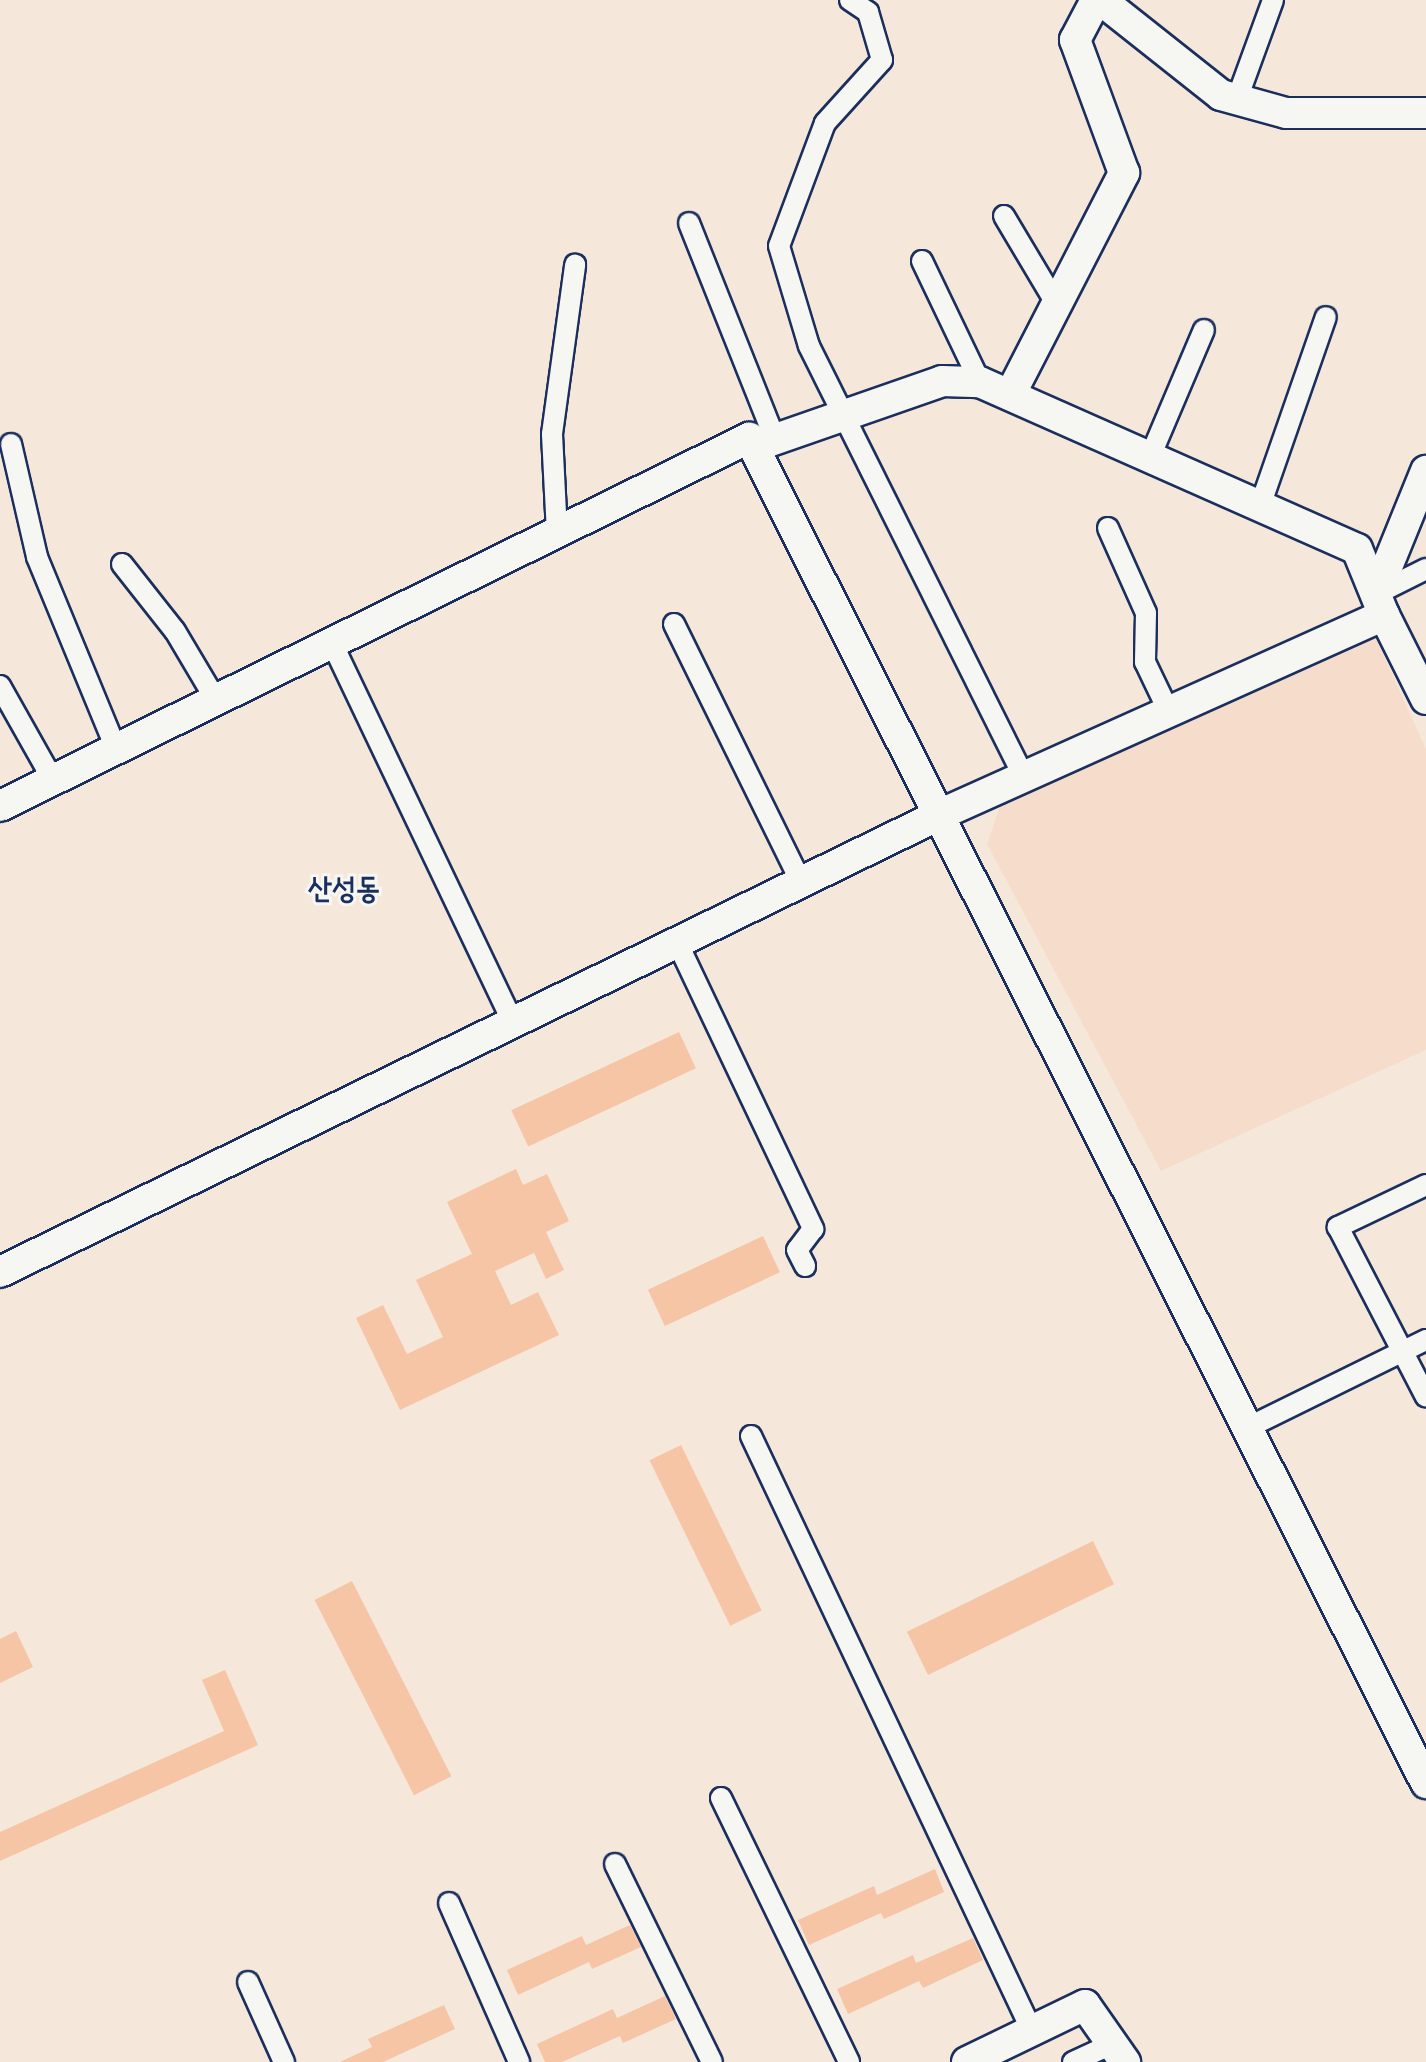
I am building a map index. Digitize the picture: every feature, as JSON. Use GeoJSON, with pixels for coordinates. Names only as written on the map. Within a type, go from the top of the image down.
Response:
{"type":"FeatureCollection","features":[{"type":"Feature","properties":{"kind":"street"},"geometry":{"type":"LineString","coordinates":[[850,0],[868,12],[882,60],[825,123],[779,246],[809,346],[1024,777]]}},
{"type":"Feature","properties":{"kind":"street"},"geometry":{"type":"LineString","coordinates":[[1010,395],[1124,173],[1075,40],[1098,0],[1221,95],[1286,113],[1426,113]]}},
{"type":"Feature","properties":{"kind":"street"},"geometry":{"type":"LineString","coordinates":[[1237,99],[1273,0]]}},
{"type":"Feature","properties":{"kind":"street"},"geometry":{"type":"LineString","coordinates":[[1004,216],[1057,305]]}},
{"type":"Feature","properties":{"kind":"street"},"geometry":{"type":"LineString","coordinates":[[689,223],[764,443],[939,815],[1426,1783]]}},
{"type":"Feature","properties":{"kind":"street"},"geometry":{"type":"LineString","coordinates":[[922,261],[980,382]]}},
{"type":"Feature","properties":{"kind":"street"},"geometry":{"type":"LineString","coordinates":[[557,533],[552,434],[575,265]]}},
{"type":"Feature","properties":{"kind":"street"},"geometry":{"type":"LineString","coordinates":[[1260,506],[1326,317]]}},
{"type":"Feature","properties":{"kind":"street"},"geometry":{"type":"LineString","coordinates":[[1150,457],[1204,330]]}},
{"type":"Feature","properties":{"kind":"street"},"geometry":{"type":"LineString","coordinates":[[0,806],[749,438],[764,443],[942,381],[980,382],[1357,549],[1426,699]]}},
{"type":"Feature","properties":{"kind":"street"},"geometry":{"type":"LineString","coordinates":[[11,444],[37,557],[116,749]]}},
{"type":"Feature","properties":{"kind":"street"},"geometry":{"type":"LineString","coordinates":[[1380,604],[1426,471]]}},
{"type":"Feature","properties":{"kind":"street"},"geometry":{"type":"LineString","coordinates":[[1108,528],[1146,613],[1145,662],[1169,712]]}},
{"type":"Feature","properties":{"kind":"street"},"geometry":{"type":"LineString","coordinates":[[122,564],[175,631],[216,700]]}},
{"type":"Feature","properties":{"kind":"street"},"geometry":{"type":"LineString","coordinates":[[0,1272],[939,815],[1169,712],[1380,604],[1426,569]]}},
{"type":"Feature","properties":{"kind":"street"},"geometry":{"type":"LineString","coordinates":[[674,624],[801,882]]}},
{"type":"Feature","properties":{"kind":"street"},"geometry":{"type":"LineString","coordinates":[[332,643],[513,1022]]}},
{"type":"Feature","properties":{"kind":"street"},"geometry":{"type":"LineString","coordinates":[[0,686],[53,780]]}},
{"type":"Feature","properties":{"kind":"street"},"geometry":{"type":"LineString","coordinates":[[677,942],[813,1229],[797,1250],[805,1266]]}},
{"type":"Feature","properties":{"kind":"street"},"geometry":{"type":"LineString","coordinates":[[1426,1185],[1338,1227],[1426,1397]]}},
{"type":"Feature","properties":{"kind":"street"},"geometry":{"type":"LineString","coordinates":[[1247,1428],[1426,1340]]}},
{"type":"Feature","properties":{"kind":"street"},"geometry":{"type":"LineString","coordinates":[[751,1436],[1032,2031]]}},
{"type":"Feature","properties":{"kind":"street"},"geometry":{"type":"LineString","coordinates":[[721,1798],[849,2062]]}},
{"type":"Feature","properties":{"kind":"street"},"geometry":{"type":"LineString","coordinates":[[615,1864],[712,2062]]}},
{"type":"Feature","properties":{"kind":"street"},"geometry":{"type":"LineString","coordinates":[[449,1903],[519,2062]]}},
{"type":"Feature","properties":{"kind":"street"},"geometry":{"type":"LineString","coordinates":[[248,1982],[284,2062]]}},
{"type":"Feature","properties":{"kind":"street"},"geometry":{"type":"LineString","coordinates":[[967,2062],[1085,2005],[1118,2053],[1073,2062]]}},
{"type":"Feature","properties":{"kind":"shaded area"},"geometry":{"type":"Polygon","coordinates":[[[1375,637],[1426,749],[1426,1050],[1161,1171],[987,844],[1000,806],[1375,637]]]}},
{"type":"Feature","properties":{"kind":"building"},"geometry":{"type":"Polygon","coordinates":[[[679,1032],[696,1068],[528,1146],[511,1110],[679,1032]]]}},
{"type":"Feature","properties":{"kind":"building"},"geometry":{"type":"Polygon","coordinates":[[[516,1169],[523,1185],[547,1174],[569,1221],[546,1232],[564,1270],[546,1279],[534,1253],[495,1271],[511,1305],[538,1292],[559,1335],[400,1410],[356,1318],[383,1305],[407,1354],[443,1337],[416,1280],[472,1254],[447,1202],[516,1169]]]}},
{"type":"Feature","properties":{"kind":"building"},"geometry":{"type":"Polygon","coordinates":[[[763,1236],[780,1272],[665,1326],[648,1290],[763,1236]]]}},
{"type":"Feature","properties":{"kind":"building"},"geometry":{"type":"Polygon","coordinates":[[[681,1445],[762,1610],[730,1626],[650,1460],[681,1445]]]}},
{"type":"Feature","properties":{"kind":"building"},"geometry":{"type":"Polygon","coordinates":[[[1093,1541],[1114,1584],[928,1675],[907,1632],[1093,1541]]]}},
{"type":"Feature","properties":{"kind":"building"},"geometry":{"type":"Polygon","coordinates":[[[352,1581],[451,1776],[414,1795],[315,1600],[352,1581]]]}},
{"type":"Feature","properties":{"kind":"building"},"geometry":{"type":"Polygon","coordinates":[[[16,1631],[33,1667],[0,1683],[0,1639],[16,1631]]]}},
{"type":"Feature","properties":{"kind":"building"},"geometry":{"type":"Polygon","coordinates":[[[225,1670],[258,1745],[0,1861],[0,1832],[224,1731],[202,1680],[225,1670]]]}},
{"type":"Feature","properties":{"kind":"building"},"geometry":{"type":"Polygon","coordinates":[[[935,1869],[944,1892],[884,1919],[881,1913],[809,1945],[798,1920],[874,1886],[877,1895],[935,1869]]]}},
{"type":"Feature","properties":{"kind":"building"},"geometry":{"type":"Polygon","coordinates":[[[630,1925],[641,1947],[592,1969],[589,1962],[518,1995],[507,1970],[582,1936],[586,1945],[630,1925]]]}},
{"type":"Feature","properties":{"kind":"building"},"geometry":{"type":"Polygon","coordinates":[[[973,1938],[983,1960],[923,1988],[919,1981],[848,2014],[837,1989],[913,1955],[916,1963],[973,1938]]]}},
{"type":"Feature","properties":{"kind":"building"},"geometry":{"type":"Polygon","coordinates":[[[665,1996],[676,2019],[623,2043],[620,2036],[562,2062],[545,2062],[537,2044],[613,2009],[617,2018],[665,1996]]]}},
{"type":"Feature","properties":{"kind":"building"},"geometry":{"type":"Polygon","coordinates":[[[444,2005],[455,2029],[383,2062],[340,2062],[372,2047],[368,2039],[444,2005]]]}},
{"type":"Feature","properties":{"kind":"district","name":"산성동"},"geometry":{"type":"Point","coordinates":[344,893]}}]}
